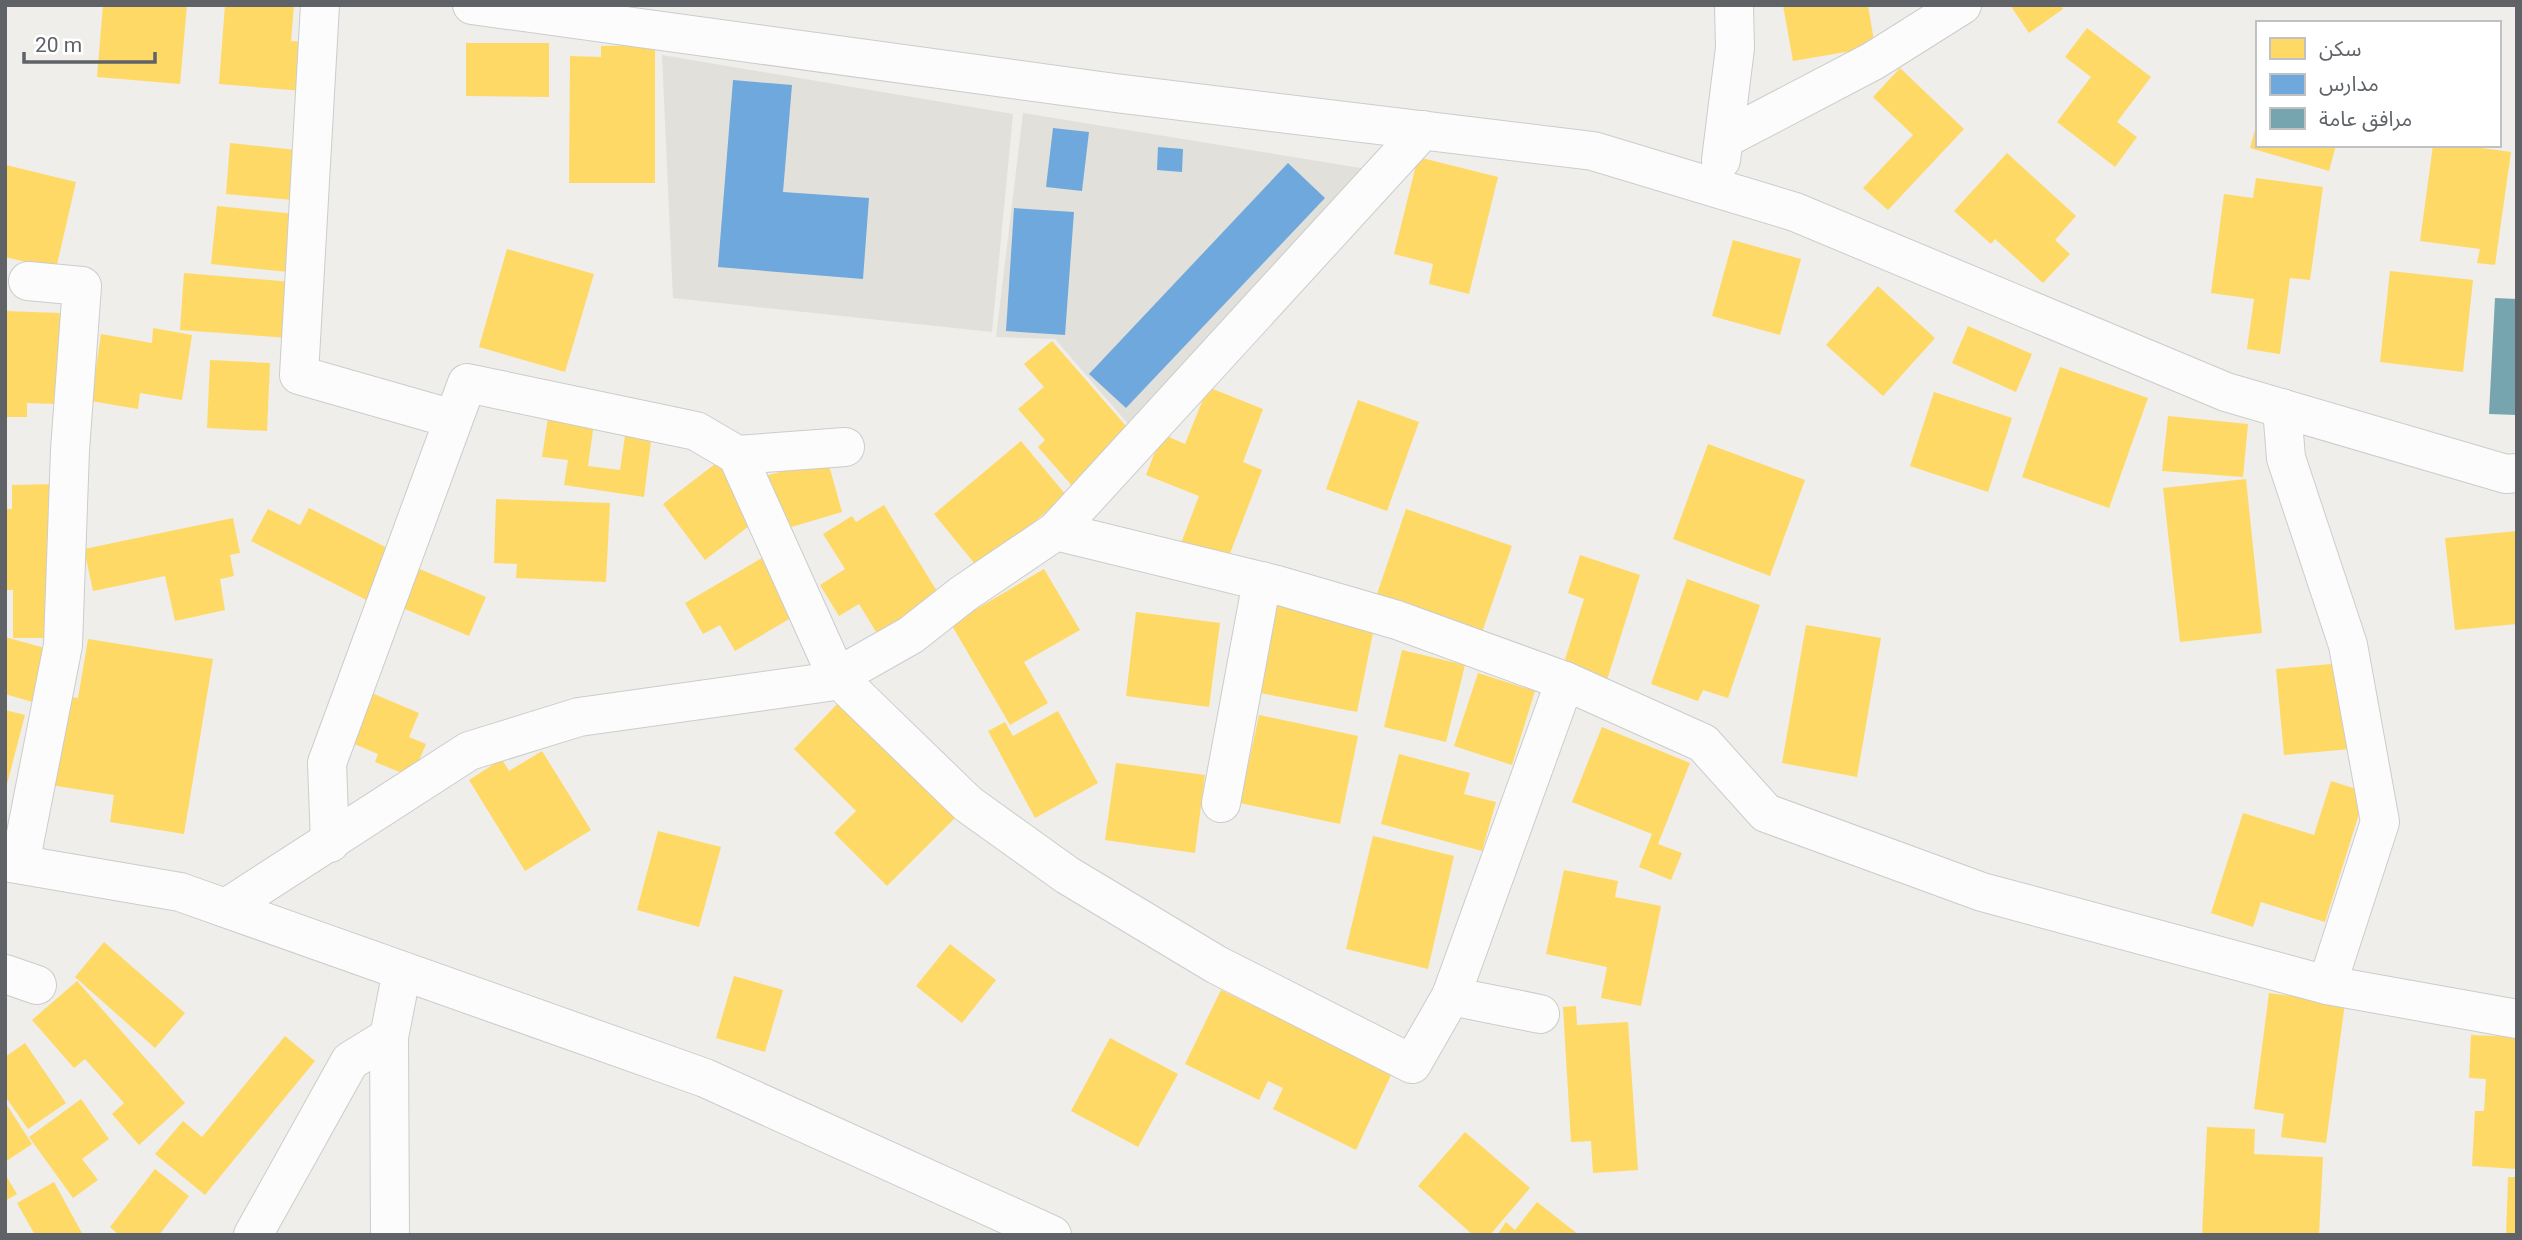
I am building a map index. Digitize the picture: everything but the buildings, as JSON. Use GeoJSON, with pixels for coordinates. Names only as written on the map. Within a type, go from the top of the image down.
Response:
{"type":"FeatureCollection","features":[{"type":"Feature","properties":{"kind":"street"},"geometry":{"type":"LineString","coordinates":[[320,5],[299,375],[453,419]]}},
{"type":"Feature","properties":{"kind":"street"},"geometry":{"type":"LineString","coordinates":[[472,5],[685,21],[1101,91],[1593,152],[1795,212],[2226,392],[2506,474],[2517,473]]}},
{"type":"Feature","properties":{"kind":"street"},"geometry":{"type":"LineString","coordinates":[[1718,190],[1735,48],[1734,5]]}},
{"type":"Feature","properties":{"kind":"street"},"geometry":{"type":"LineString","coordinates":[[1724,139],[1872,61],[1962,5]]}},
{"type":"Feature","properties":{"kind":"street"},"geometry":{"type":"LineString","coordinates":[[226,908],[469,751],[579,717],[828,681],[911,635],[962,594],[1056,531],[1423,131]]}},
{"type":"Feature","properties":{"kind":"street"},"geometry":{"type":"LineString","coordinates":[[28,281],[82,286],[70,450],[63,645],[13,863],[180,892],[705,1078],[1052,1235]]}},
{"type":"Feature","properties":{"kind":"street"},"geometry":{"type":"LineString","coordinates":[[330,843],[327,763],[467,383],[696,431],[737,456],[838,677],[968,804],[1067,875],[1217,965],[1412,1064],[1451,996],[1565,681]]}},
{"type":"Feature","properties":{"kind":"street"},"geometry":{"type":"LineString","coordinates":[[2283,408],[2286,458],[2348,645],[2380,822],[2327,985]]}},
{"type":"Feature","properties":{"kind":"street"},"geometry":{"type":"LineString","coordinates":[[737,456],[845,447]]}},
{"type":"Feature","properties":{"kind":"street"},"geometry":{"type":"LineString","coordinates":[[1056,531],[1262,581],[1397,620],[1565,681],[1703,743],[1766,813],[1982,892],[2327,985],[2517,1018]]}},
{"type":"Feature","properties":{"kind":"street"},"geometry":{"type":"LineString","coordinates":[[1221,803],[1262,581]]}},
{"type":"Feature","properties":{"kind":"street"},"geometry":{"type":"LineString","coordinates":[[390,1235],[389,1037],[402,971]]}},
{"type":"Feature","properties":{"kind":"street"},"geometry":{"type":"LineString","coordinates":[[1451,996],[1541,1014]]}},
{"type":"Feature","properties":{"kind":"street"},"geometry":{"type":"LineString","coordinates":[[253,1235],[350,1061],[389,1037]]}},
{"type":"Feature","properties":{"kind":"shaded area"},"geometry":{"type":"Polygon","coordinates":[[[662,55],[1013,114],[992,332],[673,298],[662,55]]]}},
{"type":"Feature","properties":{"kind":"shaded area"},"geometry":{"type":"Polygon","coordinates":[[[1023,113],[1367,169],[1129,425],[1055,339],[996,337],[1023,113]]]}}]}
